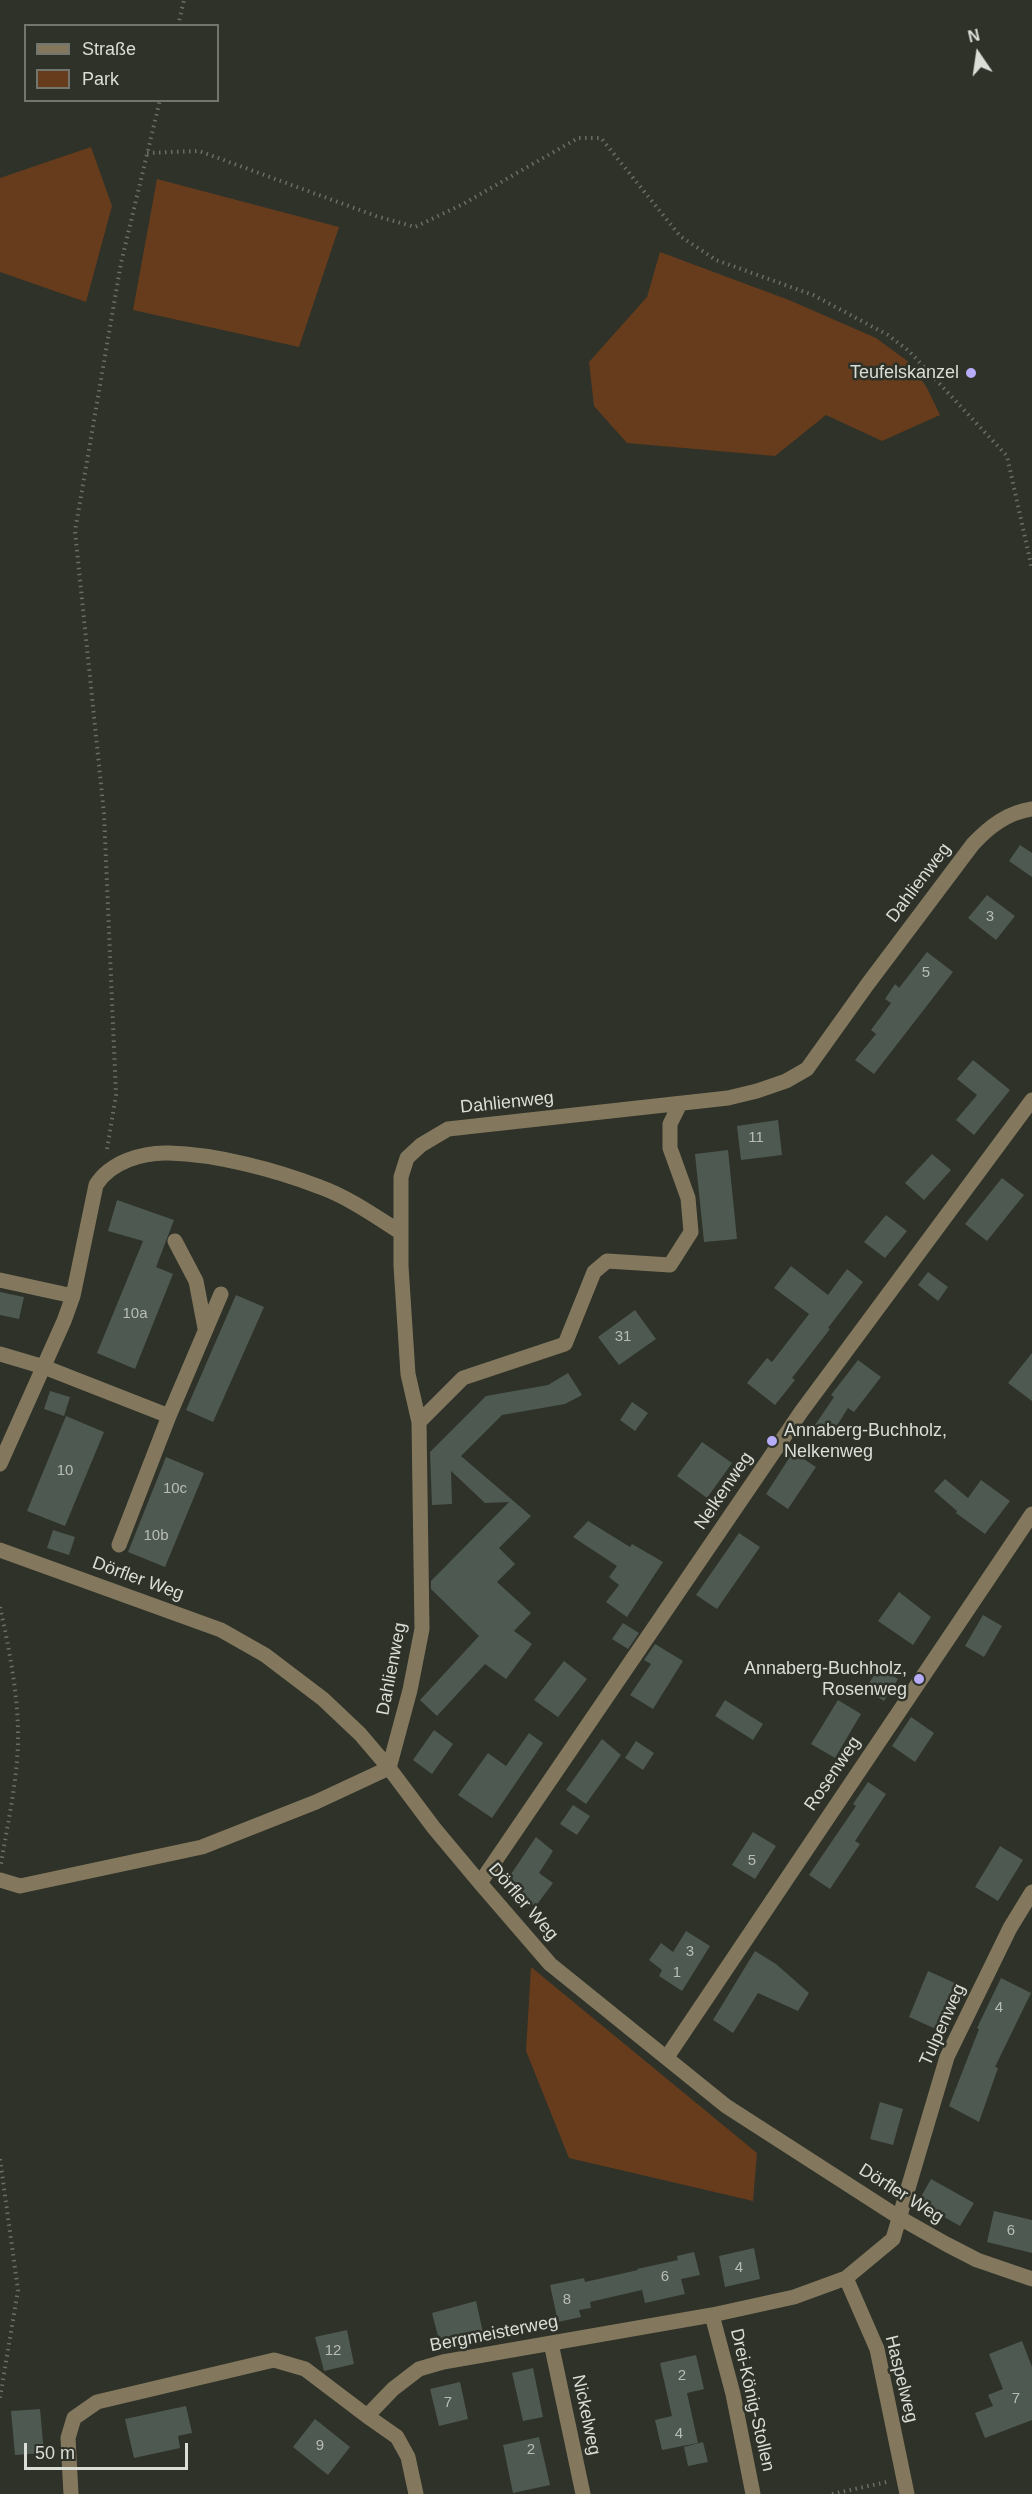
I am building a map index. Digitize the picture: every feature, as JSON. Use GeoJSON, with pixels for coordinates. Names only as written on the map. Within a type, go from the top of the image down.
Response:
{"type":"FeatureCollection","features":[{"type":"Feature","properties":{"kind":"street","name":"Dahlienweg"},"geometry":{"type":"LineString","coordinates":[[389,1768],[410,1690],[422,1629],[419,1422],[408,1374],[400,1232],[401,1177],[407,1158],[421,1145],[448,1129],[680,1104],[756,1091],[786,1081],[807,1069],[867,984],[973,844],[991,825],[1009,816],[1032,809]]}},
{"type":"Feature","properties":{"kind":"street","name":"Nelkenweg"},"geometry":{"type":"LineString","coordinates":[[480,1883],[801,1412],[1032,1100]]}},
{"type":"Feature","properties":{"kind":"street"},"geometry":{"type":"LineString","coordinates":[[419,1422],[463,1378],[565,1344],[594,1272],[607,1261],[670,1265],[691,1232],[688,1198],[670,1148],[670,1124],[680,1104]]}},
{"type":"Feature","properties":{"kind":"street"},"geometry":{"type":"LineString","coordinates":[[0,1464],[64,1321],[73,1296],[96,1185],[103,1174],[112,1167],[143,1156],[167,1152],[210,1158],[269,1171],[322,1187],[400,1232]]}},
{"type":"Feature","properties":{"kind":"street"},"geometry":{"type":"LineString","coordinates":[[175,1241],[196,1281],[206,1328]]}},
{"type":"Feature","properties":{"kind":"street"},"geometry":{"type":"LineString","coordinates":[[0,1280],[73,1296]]}},
{"type":"Feature","properties":{"kind":"street"},"geometry":{"type":"LineString","coordinates":[[119,1545],[169,1416],[221,1294]]}},
{"type":"Feature","properties":{"kind":"street"},"geometry":{"type":"LineString","coordinates":[[0,1353],[44,1367],[169,1416]]}},
{"type":"Feature","properties":{"kind":"street","name":"Rosenweg"},"geometry":{"type":"LineString","coordinates":[[667,2057],[1032,1514]]}},
{"type":"Feature","properties":{"kind":"street","name":"Dörfler Weg"},"geometry":{"type":"LineString","coordinates":[[0,1550],[221,1630],[265,1655],[323,1699],[360,1734],[434,1828],[550,1964],[726,2106],[900,2218],[977,2260],[1032,2278]]}},
{"type":"Feature","properties":{"kind":"street"},"geometry":{"type":"LineString","coordinates":[[0,1880],[20,1886],[202,1848],[316,1802],[389,1768]]}},
{"type":"Feature","properties":{"kind":"street","name":"Tulpenweg"},"geometry":{"type":"LineString","coordinates":[[900,2218],[947,2057],[1010,1928],[1032,1892]]}},
{"type":"Feature","properties":{"kind":"street","name":"Bergmeisterweg"},"geometry":{"type":"LineString","coordinates":[[367,2416],[393,2389],[419,2369],[443,2362],[712,2315],[794,2297],[846,2277],[893,2239],[900,2218]]}},
{"type":"Feature","properties":{"kind":"street","name":"Haspelweg"},"geometry":{"type":"LineString","coordinates":[[846,2277],[877,2349],[905,2487]]}},
{"type":"Feature","properties":{"kind":"street","name":"Drei-König-Stollen"},"geometry":{"type":"LineString","coordinates":[[712,2315],[733,2394],[753,2494]]}},
{"type":"Feature","properties":{"kind":"street","name":"Nickelweg"},"geometry":{"type":"LineString","coordinates":[[551,2343],[583,2494]]}},
{"type":"Feature","properties":{"kind":"street"},"geometry":{"type":"LineString","coordinates":[[71,2494],[68,2438],[74,2418],[97,2403],[274,2360],[305,2369],[396,2437],[408,2457],[416,2494]]}},
{"type":"Feature","properties":{"kind":"path"},"geometry":{"type":"LineString","coordinates":[[178,24],[184,0]]}},
{"type":"Feature","properties":{"kind":"path"},"geometry":{"type":"LineString","coordinates":[[112,1167],[106,1152],[116,1095],[104,814],[75,531],[121,263],[160,102]]}},
{"type":"Feature","properties":{"kind":"path"},"geometry":{"type":"LineString","coordinates":[[147,153],[200,151],[376,216],[415,227],[463,204],[578,138],[601,138],[680,236],[716,260],[813,295],[888,335],[909,351],[1007,456],[1032,569]]}},
{"type":"Feature","properties":{"kind":"path"},"geometry":{"type":"LineString","coordinates":[[0,1607],[13,1667],[18,1731],[14,1787],[0,1867]]}},
{"type":"Feature","properties":{"kind":"path"},"geometry":{"type":"LineString","coordinates":[[0,2159],[18,2290],[0,2398]]}},
{"type":"Feature","properties":{"kind":"path"},"geometry":{"type":"LineString","coordinates":[[832,2494],[905,2487]]}},
{"type":"Feature","properties":{"kind":"green space"},"geometry":{"type":"Polygon","coordinates":[[[91,147],[112,206],[86,302],[0,272],[0,178],[91,147]]]}},
{"type":"Feature","properties":{"kind":"green space"},"geometry":{"type":"Polygon","coordinates":[[[157,179],[339,227],[299,347],[133,310],[157,179]]]}},
{"type":"Feature","properties":{"kind":"green space"},"geometry":{"type":"Polygon","coordinates":[[[660,252],[789,300],[876,338],[910,363],[927,388],[940,415],[882,441],[826,415],[775,456],[627,443],[594,406],[589,362],[647,297],[660,252]]]}},
{"type":"Feature","properties":{"kind":"green space"},"geometry":{"type":"Polygon","coordinates":[[[531,1967],[757,2153],[753,2201],[569,2158],[526,2051],[531,1967]]]}},
{"type":"Feature","properties":{"kind":"building"},"geometry":{"type":"Polygon","coordinates":[[[1020,845],[1032,853],[1032,877],[1009,861],[1020,845]]]}},
{"type":"Feature","properties":{"kind":"building"},"geometry":{"type":"Polygon","coordinates":[[[987,895],[1015,916],[996,940],[968,918],[987,895]]]}},
{"type":"Feature","properties":{"kind":"building"},"geometry":{"type":"Polygon","coordinates":[[[927,952],[953,972],[874,1074],[855,1060],[876,1034],[871,1030],[891,1003],[885,999],[895,984],[899,988],[927,952]]]}},
{"type":"Feature","properties":{"kind":"building"},"geometry":{"type":"Polygon","coordinates":[[[973,1060],[1010,1090],[974,1135],[956,1120],[977,1095],[957,1079],[973,1060]]]}},
{"type":"Feature","properties":{"kind":"building"},"geometry":{"type":"Polygon","coordinates":[[[778,1120],[782,1155],[741,1160],[737,1126],[778,1120]]]}},
{"type":"Feature","properties":{"kind":"building"},"geometry":{"type":"Polygon","coordinates":[[[728,1150],[737,1239],[704,1242],[695,1154],[728,1150]]]}},
{"type":"Feature","properties":{"kind":"building"},"geometry":{"type":"Polygon","coordinates":[[[932,1154],[951,1170],[924,1200],[905,1183],[932,1154]]]}},
{"type":"Feature","properties":{"kind":"building"},"geometry":{"type":"Polygon","coordinates":[[[1002,1178],[1024,1195],[987,1241],[965,1224],[1002,1178]]]}},
{"type":"Feature","properties":{"kind":"building"},"geometry":{"type":"Polygon","coordinates":[[[117,1200],[174,1220],[156,1267],[173,1274],[135,1369],[97,1353],[143,1241],[108,1231],[117,1200]]]}},
{"type":"Feature","properties":{"kind":"building"},"geometry":{"type":"Polygon","coordinates":[[[886,1215],[907,1231],[885,1258],[864,1242],[886,1215]]]}},
{"type":"Feature","properties":{"kind":"building"},"geometry":{"type":"Polygon","coordinates":[[[791,1266],[828,1295],[847,1269],[863,1282],[792,1378],[795,1380],[775,1405],[747,1383],[767,1358],[772,1362],[809,1314],[774,1288],[791,1266]]]}},
{"type":"Feature","properties":{"kind":"building"},"geometry":{"type":"Polygon","coordinates":[[[928,1272],[948,1287],[938,1301],[918,1285],[928,1272]]]}},
{"type":"Feature","properties":{"kind":"building"},"geometry":{"type":"Polygon","coordinates":[[[0,1292],[24,1297],[19,1319],[0,1315],[0,1292]]]}},
{"type":"Feature","properties":{"kind":"building"},"geometry":{"type":"Polygon","coordinates":[[[236,1295],[264,1307],[213,1422],[186,1410],[236,1295]]]}},
{"type":"Feature","properties":{"kind":"building"},"geometry":{"type":"Polygon","coordinates":[[[635,1310],[656,1339],[619,1365],[598,1337],[635,1310]]]}},
{"type":"Feature","properties":{"kind":"building"},"geometry":{"type":"Polygon","coordinates":[[[1032,1353],[1032,1401],[1008,1383],[1032,1353]]]}},
{"type":"Feature","properties":{"kind":"building"},"geometry":{"type":"Polygon","coordinates":[[[858,1360],[881,1377],[854,1412],[848,1408],[831,1435],[815,1425],[834,1397],[831,1395],[858,1360]]]}},
{"type":"Feature","properties":{"kind":"building"},"geometry":{"type":"Polygon","coordinates":[[[568,1373],[582,1395],[565,1404],[502,1415],[461,1456],[531,1516],[499,1548],[515,1564],[497,1582],[531,1613],[514,1631],[532,1644],[506,1679],[485,1664],[437,1716],[420,1700],[479,1636],[431,1589],[431,1581],[509,1502],[485,1503],[451,1471],[452,1504],[432,1505],[430,1452],[486,1396],[548,1385],[568,1373]]]}},
{"type":"Feature","properties":{"kind":"building"},"geometry":{"type":"Polygon","coordinates":[[[50,1391],[70,1397],[64,1416],[44,1409],[50,1391]]]}},
{"type":"Feature","properties":{"kind":"building"},"geometry":{"type":"Polygon","coordinates":[[[632,1402],[648,1413],[635,1431],[620,1420],[632,1402]]]}},
{"type":"Feature","properties":{"kind":"building"},"geometry":{"type":"Polygon","coordinates":[[[66,1416],[104,1432],[65,1526],[27,1511],[66,1416]]]}},
{"type":"Feature","properties":{"kind":"building"},"geometry":{"type":"Polygon","coordinates":[[[702,1442],[732,1463],[707,1498],[677,1476],[702,1442]]]}},
{"type":"Feature","properties":{"kind":"building"},"geometry":{"type":"Polygon","coordinates":[[[793,1452],[816,1467],[788,1509],[766,1494],[793,1452]]]}},
{"type":"Feature","properties":{"kind":"building"},"geometry":{"type":"Polygon","coordinates":[[[166,1457],[204,1473],[165,1567],[128,1552],[166,1457]]]}},
{"type":"Feature","properties":{"kind":"building"},"geometry":{"type":"Polygon","coordinates":[[[945,1479],[968,1498],[981,1480],[1010,1501],[985,1534],[956,1513],[957,1511],[934,1491],[945,1479]]]}},
{"type":"Feature","properties":{"kind":"building"},"geometry":{"type":"Polygon","coordinates":[[[588,1521],[630,1547],[632,1544],[663,1562],[627,1617],[606,1602],[619,1585],[609,1577],[617,1566],[573,1537],[588,1521]]]}},
{"type":"Feature","properties":{"kind":"building"},"geometry":{"type":"Polygon","coordinates":[[[53,1530],[75,1537],[69,1555],[47,1548],[53,1530]]]}},
{"type":"Feature","properties":{"kind":"building"},"geometry":{"type":"Polygon","coordinates":[[[739,1533],[760,1547],[717,1609],[696,1595],[739,1533]]]}},
{"type":"Feature","properties":{"kind":"building"},"geometry":{"type":"Polygon","coordinates":[[[899,1592],[931,1617],[913,1645],[878,1621],[899,1592]]]}},
{"type":"Feature","properties":{"kind":"building"},"geometry":{"type":"Polygon","coordinates":[[[983,1615],[1002,1626],[984,1657],[965,1646],[983,1615]]]}},
{"type":"Feature","properties":{"kind":"building"},"geometry":{"type":"Polygon","coordinates":[[[623,1623],[639,1633],[628,1649],[612,1639],[623,1623]]]}},
{"type":"Feature","properties":{"kind":"building"},"geometry":{"type":"Polygon","coordinates":[[[655,1644],[683,1661],[653,1709],[630,1695],[651,1664],[644,1660],[655,1644]]]}},
{"type":"Feature","properties":{"kind":"building"},"geometry":{"type":"Polygon","coordinates":[[[564,1661],[587,1679],[558,1717],[534,1700],[564,1661]]]}},
{"type":"Feature","properties":{"kind":"building"},"geometry":{"type":"Polygon","coordinates":[[[879,1668],[898,1679],[884,1701],[865,1689],[879,1668]]]}},
{"type":"Feature","properties":{"kind":"building"},"geometry":{"type":"Polygon","coordinates":[[[725,1700],[763,1724],[753,1740],[715,1716],[725,1700]]]}},
{"type":"Feature","properties":{"kind":"building"},"geometry":{"type":"Polygon","coordinates":[[[838,1700],[861,1714],[835,1758],[811,1744],[838,1700]]]}},
{"type":"Feature","properties":{"kind":"building"},"geometry":{"type":"Polygon","coordinates":[[[911,1717],[934,1733],[915,1762],[892,1746],[911,1717]]]}},
{"type":"Feature","properties":{"kind":"building"},"geometry":{"type":"Polygon","coordinates":[[[434,1730],[453,1744],[432,1774],[413,1760],[434,1730]]]}},
{"type":"Feature","properties":{"kind":"building"},"geometry":{"type":"Polygon","coordinates":[[[529,1733],[543,1743],[492,1818],[458,1795],[488,1753],[506,1766],[529,1733]]]}},
{"type":"Feature","properties":{"kind":"building"},"geometry":{"type":"Polygon","coordinates":[[[602,1739],[621,1755],[586,1804],[566,1790],[602,1739]]]}},
{"type":"Feature","properties":{"kind":"building"},"geometry":{"type":"Polygon","coordinates":[[[636,1741],[654,1753],[643,1770],[625,1758],[636,1741]]]}},
{"type":"Feature","properties":{"kind":"building"},"geometry":{"type":"Polygon","coordinates":[[[868,1782],[886,1794],[855,1841],[860,1844],[830,1889],[809,1875],[856,1806],[853,1804],[868,1782]]]}},
{"type":"Feature","properties":{"kind":"building"},"geometry":{"type":"Polygon","coordinates":[[[573,1805],[590,1816],[577,1835],[560,1824],[573,1805]]]}},
{"type":"Feature","properties":{"kind":"building"},"geometry":{"type":"Polygon","coordinates":[[[753,1832],[776,1846],[755,1879],[732,1865],[753,1832]]]}},
{"type":"Feature","properties":{"kind":"building"},"geometry":{"type":"Polygon","coordinates":[[[536,1837],[553,1851],[539,1873],[553,1883],[535,1907],[505,1883],[536,1837]]]}},
{"type":"Feature","properties":{"kind":"building"},"geometry":{"type":"Polygon","coordinates":[[[1000,1846],[1023,1860],[998,1901],[975,1887],[1000,1846]]]}},
{"type":"Feature","properties":{"kind":"building"},"geometry":{"type":"Polygon","coordinates":[[[686,1931],[710,1946],[682,1991],[659,1976],[662,1970],[649,1960],[661,1943],[673,1952],[686,1931]]]}},
{"type":"Feature","properties":{"kind":"building"},"geometry":{"type":"Polygon","coordinates":[[[755,1951],[776,1964],[809,1993],[798,2011],[758,1993],[733,2033],[713,2020],[755,1951]]]}},
{"type":"Feature","properties":{"kind":"building"},"geometry":{"type":"Polygon","coordinates":[[[928,1971],[955,1983],[936,2029],[909,2017],[928,1971]]]}},
{"type":"Feature","properties":{"kind":"building"},"geometry":{"type":"Polygon","coordinates":[[[1001,1978],[1031,1993],[995,2067],[998,2068],[979,2122],[949,2106],[979,2029],[977,2028],[1001,1978]]]}},
{"type":"Feature","properties":{"kind":"building"},"geometry":{"type":"Polygon","coordinates":[[[880,2102],[903,2109],[893,2145],[870,2139],[880,2102]]]}},
{"type":"Feature","properties":{"kind":"building"},"geometry":{"type":"Polygon","coordinates":[[[931,2179],[974,2203],[960,2226],[918,2202],[931,2179]]]}},
{"type":"Feature","properties":{"kind":"building"},"geometry":{"type":"Polygon","coordinates":[[[994,2211],[1032,2220],[1032,2253],[987,2242],[994,2211]]]}},
{"type":"Feature","properties":{"kind":"building"},"geometry":{"type":"Polygon","coordinates":[[[754,2248],[760,2279],[725,2287],[719,2256],[754,2248]]]}},
{"type":"Feature","properties":{"kind":"building"},"geometry":{"type":"Polygon","coordinates":[[[694,2252],[700,2275],[681,2279],[685,2294],[645,2303],[642,2290],[590,2302],[591,2308],[579,2310],[581,2317],[558,2322],[550,2285],[584,2278],[585,2282],[638,2270],[678,2260],[677,2256],[694,2252]]]}},
{"type":"Feature","properties":{"kind":"building"},"geometry":{"type":"Polygon","coordinates":[[[476,2301],[484,2337],[441,2348],[432,2313],[476,2301]]]}},
{"type":"Feature","properties":{"kind":"building"},"geometry":{"type":"Polygon","coordinates":[[[347,2330],[354,2364],[324,2371],[315,2337],[347,2330]]]}},
{"type":"Feature","properties":{"kind":"building"},"geometry":{"type":"Polygon","coordinates":[[[1022,2341],[1032,2367],[1032,2420],[985,2438],[975,2413],[993,2406],[988,2395],[1003,2389],[989,2354],[1022,2341]]]}},
{"type":"Feature","properties":{"kind":"building"},"geometry":{"type":"Polygon","coordinates":[[[696,2355],[704,2389],[687,2393],[698,2443],[662,2450],[655,2420],[672,2416],[660,2363],[696,2355]]]}},
{"type":"Feature","properties":{"kind":"building"},"geometry":{"type":"Polygon","coordinates":[[[533,2368],[543,2417],[523,2421],[512,2373],[533,2368]]]}},
{"type":"Feature","properties":{"kind":"building"},"geometry":{"type":"Polygon","coordinates":[[[460,2382],[468,2419],[439,2426],[430,2389],[460,2382]]]}},
{"type":"Feature","properties":{"kind":"building"},"geometry":{"type":"Polygon","coordinates":[[[186,2406],[192,2433],[178,2436],[180,2448],[134,2458],[125,2419],[186,2406]]]}},
{"type":"Feature","properties":{"kind":"building"},"geometry":{"type":"Polygon","coordinates":[[[40,2409],[44,2453],[15,2455],[11,2411],[40,2409]]]}},
{"type":"Feature","properties":{"kind":"building"},"geometry":{"type":"Polygon","coordinates":[[[315,2419],[350,2447],[328,2475],[293,2447],[315,2419]]]}},
{"type":"Feature","properties":{"kind":"building"},"geometry":{"type":"Polygon","coordinates":[[[539,2437],[550,2485],[513,2493],[503,2445],[539,2437]]]}},
{"type":"Feature","properties":{"kind":"building"},"geometry":{"type":"Polygon","coordinates":[[[703,2442],[708,2462],[688,2466],[684,2447],[703,2442]]]}},
{"type":"Feature","properties":{"kind":"place","name":"Teufelskanzel"},"geometry":{"type":"Point","coordinates":[971,373]}},
{"type":"Feature","properties":{"kind":"place","name":"Annaberg-Buchholz, Nelkenweg"},"geometry":{"type":"Point","coordinates":[772,1441]}},
{"type":"Feature","properties":{"kind":"place","name":"Annaberg-Buchholz, Rosenweg"},"geometry":{"type":"Point","coordinates":[919,1679]}}]}
